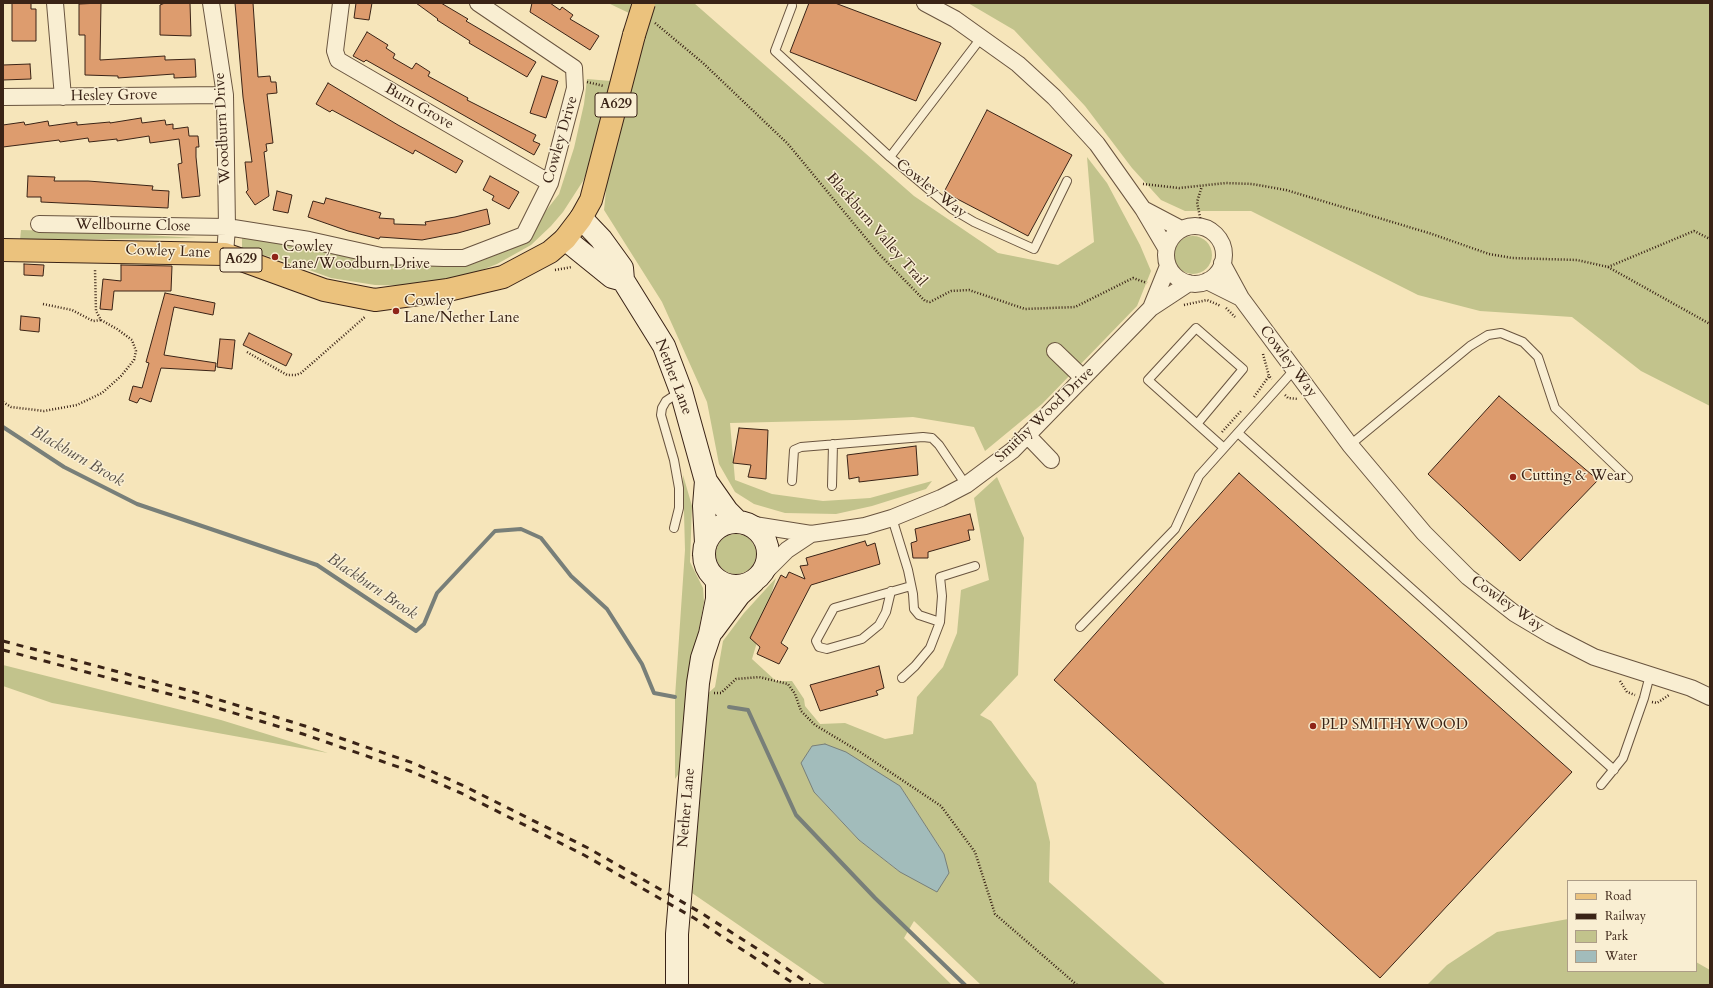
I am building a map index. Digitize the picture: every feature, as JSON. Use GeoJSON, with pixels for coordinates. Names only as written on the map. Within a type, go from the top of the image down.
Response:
{"type":"FeatureCollection","features":[{"type":"Feature","properties":{"kind":"main road","name":"Cowley Lane"},"geometry":{"type":"LineString","coordinates":[[3,250],[96,250],[225,254],[324,290],[375,300],[448,290],[503,277],[550,252],[565,239],[581,218],[595,191],[634,35],[648,12]]}},
{"type":"Feature","properties":{"kind":"main road","name":"Nether Lane"},"geometry":{"type":"LineString","coordinates":[[581,218],[601,239],[622,268],[623,280],[664,346],[681,391],[706,481],[727,511],[743,523]]}},
{"type":"Feature","properties":{"kind":"main road"},"geometry":{"type":"LineString","coordinates":[[565,239],[612,277],[623,280]]}},
{"type":"Feature","properties":{"kind":"main road","name":"Nether Lane"},"geometry":{"type":"LineString","coordinates":[[706,481],[704,506],[706,543]]}},
{"type":"Feature","properties":{"kind":"main road"},"geometry":{"type":"LineString","coordinates":[[728,523],[743,523],[757,529],[764,537],[768,546],[769,557],[766,567],[757,579],[734,587],[717,580],[709,573],[705,564],[704,553],[706,543],[711,534],[718,527],[728,523]]}},
{"type":"Feature","properties":{"kind":"main road","name":"Nether Lane"},"geometry":{"type":"LineString","coordinates":[[710,634],[740,595],[757,579]]}},
{"type":"Feature","properties":{"kind":"main road","name":"Nether Lane"},"geometry":{"type":"LineString","coordinates":[[677,985],[677,934],[698,683],[702,658],[710,634],[717,599],[717,580]]}},
{"type":"Feature","properties":{"kind":"street"},"geometry":{"type":"LineString","coordinates":[[55,3],[63,97]]}},
{"type":"Feature","properties":{"kind":"street","name":"Woodburn Drive"},"geometry":{"type":"LineString","coordinates":[[211,3],[225,95],[227,227],[225,254]]}},
{"type":"Feature","properties":{"kind":"street","name":"Burn Grove"},"geometry":{"type":"LineString","coordinates":[[341,3],[335,51],[338,60],[550,183]]}},
{"type":"Feature","properties":{"kind":"street","name":"Cowley Drive"},"geometry":{"type":"LineString","coordinates":[[227,227],[309,240],[381,256],[464,258],[524,235],[550,183],[575,88],[574,68],[478,3]]}},
{"type":"Feature","properties":{"kind":"street"},"geometry":{"type":"LineString","coordinates":[[925,3],[955,19],[1018,64],[1054,98],[1097,144],[1143,209],[1166,248],[1168,266],[1174,274],[1189,283],[1207,281],[1215,275],[1222,262],[1224,249],[1220,239],[1210,230],[1202,227],[1191,226],[1182,229],[1170,239],[1166,248]]}},
{"type":"Feature","properties":{"kind":"street","name":"Hesley Grove"},"geometry":{"type":"LineString","coordinates":[[3,97],[225,95]]}},
{"type":"Feature","properties":{"kind":"street"},"geometry":{"type":"LineString","coordinates":[[1143,209],[1182,229]]}},
{"type":"Feature","properties":{"kind":"street","name":"Wellbourne Close"},"geometry":{"type":"LineString","coordinates":[[39,224],[227,227]]}},
{"type":"Feature","properties":{"kind":"street","name":"Cowley Way"},"geometry":{"type":"LineString","coordinates":[[1222,262],[1241,298],[1350,445],[1424,533],[1468,578],[1514,613],[1551,635],[1594,657],[1691,688],[1710,697]]}},
{"type":"Feature","properties":{"kind":"street","name":"Smithy Wood Drive"},"geometry":{"type":"LineString","coordinates":[[1151,308],[1168,266]]}},
{"type":"Feature","properties":{"kind":"street","name":"Cowley Way"},"geometry":{"type":"LineString","coordinates":[[1207,281],[1241,298]]}},
{"type":"Feature","properties":{"kind":"street","name":"Smithy Wood Drive"},"geometry":{"type":"LineString","coordinates":[[743,523],[811,534],[865,526],[892,518],[941,498],[966,485],[1013,450],[1151,308],[1189,283]]}},
{"type":"Feature","properties":{"kind":"street"},"geometry":{"type":"LineString","coordinates":[[1055,351],[1083,378]]}},
{"type":"Feature","properties":{"kind":"street"},"geometry":{"type":"LineString","coordinates":[[1027,435],[1052,460]]}},
{"type":"Feature","properties":{"kind":"street","name":"Smithy Wood Drive"},"geometry":{"type":"LineString","coordinates":[[757,579],[789,549],[811,534]]}},
{"type":"Feature","properties":{"kind":"lane","name":"Cowley Way"},"geometry":{"type":"LineString","coordinates":[[792,6],[774,52],[890,157],[952,209],[974,222],[1034,249],[1067,181]]}},
{"type":"Feature","properties":{"kind":"lane","name":"Cowley Way"},"geometry":{"type":"LineString","coordinates":[[890,157],[981,38]]}},
{"type":"Feature","properties":{"kind":"lane"},"geometry":{"type":"LineString","coordinates":[[1197,424],[1243,369],[1196,328],[1148,380],[1197,424],[1224,448]]}},
{"type":"Feature","properties":{"kind":"lane"},"geometry":{"type":"LineString","coordinates":[[1350,445],[1470,346],[1488,335],[1501,333],[1523,342],[1538,358],[1555,408],[1628,478]]}},
{"type":"Feature","properties":{"kind":"lane"},"geometry":{"type":"LineString","coordinates":[[1080,627],[1175,529],[1199,476],[1294,370]]}},
{"type":"Feature","properties":{"kind":"lane"},"geometry":{"type":"LineString","coordinates":[[674,528],[679,508],[679,488],[674,460],[661,415],[662,408],[666,400],[681,391]]}},
{"type":"Feature","properties":{"kind":"lane"},"geometry":{"type":"LineString","coordinates":[[1238,433],[1614,770]]}},
{"type":"Feature","properties":{"kind":"lane"},"geometry":{"type":"LineString","coordinates":[[792,481],[794,450],[801,447],[923,436],[932,438],[939,445],[966,485]]}},
{"type":"Feature","properties":{"kind":"lane"},"geometry":{"type":"LineString","coordinates":[[832,486],[834,444]]}},
{"type":"Feature","properties":{"kind":"lane"},"geometry":{"type":"LineString","coordinates":[[892,518],[911,586],[914,609],[919,615],[940,622]]}},
{"type":"Feature","properties":{"kind":"lane"},"geometry":{"type":"LineString","coordinates":[[902,678],[915,666],[930,648],[940,622],[942,596],[940,577],[975,566]]}},
{"type":"Feature","properties":{"kind":"lane"},"geometry":{"type":"LineString","coordinates":[[890,592],[886,612],[879,626],[862,639],[827,649],[819,647],[816,641],[834,608],[890,592],[911,586]]}},
{"type":"Feature","properties":{"kind":"lane"},"geometry":{"type":"LineString","coordinates":[[1601,786],[1623,758],[1650,675]]}},
{"type":"Feature","properties":{"kind":"path","name":"Blackburn Valley Trail"},"geometry":{"type":"LineString","coordinates":[[648,12],[788,144],[879,254],[925,301],[930,302],[951,291],[969,290],[1025,309],[1075,308],[1133,278],[1159,287]]}},
{"type":"Feature","properties":{"kind":"path"},"geometry":{"type":"LineString","coordinates":[[575,79],[620,90]]}},
{"type":"Feature","properties":{"kind":"path"},"geometry":{"type":"LineString","coordinates":[[1126,184],[1140,183],[1179,188],[1226,183],[1252,184],[1286,190],[1432,234],[1489,254],[1512,258],[1577,260],[1608,267],[1710,324]]}},
{"type":"Feature","properties":{"kind":"path"},"geometry":{"type":"LineString","coordinates":[[1202,186],[1198,202],[1202,227]]}},
{"type":"Feature","properties":{"kind":"path"},"geometry":{"type":"LineString","coordinates":[[1608,267],[1694,231],[1710,239]]}},
{"type":"Feature","properties":{"kind":"path"},"geometry":{"type":"LineString","coordinates":[[3,402],[11,407],[44,411],[77,405],[102,392],[121,376],[134,360],[136,350],[132,340],[101,320],[96,311],[94,286],[96,250]]}},
{"type":"Feature","properties":{"kind":"path"},"geometry":{"type":"LineString","coordinates":[[552,270],[572,267],[577,269]]}},
{"type":"Feature","properties":{"kind":"path"},"geometry":{"type":"LineString","coordinates":[[247,352],[287,375],[296,375],[362,321],[371,311],[375,300]]}},
{"type":"Feature","properties":{"kind":"path"},"geometry":{"type":"LineString","coordinates":[[1181,307],[1206,300],[1226,308],[1238,318]]}},
{"type":"Feature","properties":{"kind":"path"},"geometry":{"type":"LineString","coordinates":[[43,304],[72,310],[93,321],[101,320]]}},
{"type":"Feature","properties":{"kind":"path"},"geometry":{"type":"LineString","coordinates":[[1260,349],[1264,355]]}},
{"type":"Feature","properties":{"kind":"path"},"geometry":{"type":"LineString","coordinates":[[1250,402],[1269,376]]}},
{"type":"Feature","properties":{"kind":"path"},"geometry":{"type":"LineString","coordinates":[[1215,440],[1245,407]]}},
{"type":"Feature","properties":{"kind":"path"},"geometry":{"type":"LineString","coordinates":[[698,683],[707,685],[713,693],[721,692],[736,679],[759,677],[788,684],[795,694],[801,711],[815,724],[941,806],[975,852],[995,914],[1078,985]]}},
{"type":"Feature","properties":{"kind":"green space"},"geometry":{"type":"Polygon","coordinates":[[[608,3],[631,3],[629,13],[608,3]]]}},
{"type":"Feature","properties":{"kind":"green space"},"geometry":{"type":"Polygon","coordinates":[[[648,3],[694,3],[914,196],[998,253],[1058,265],[1094,242],[1087,157],[1107,183],[1140,245],[1151,271],[1137,306],[1042,404],[985,451],[974,427],[913,417],[730,423],[735,480],[772,494],[823,501],[870,498],[932,481],[926,489],[872,506],[836,514],[785,513],[754,504],[735,492],[719,464],[707,402],[662,302],[604,210],[611,141],[648,3]]]}},
{"type":"Feature","properties":{"kind":"green space"},"geometry":{"type":"Polygon","coordinates":[[[968,3],[1710,3],[1710,406],[1641,371],[1572,317],[1480,311],[1418,295],[1251,211],[1185,211],[1161,200],[1132,168],[1085,106],[1014,30],[968,3]]]}},
{"type":"Feature","properties":{"kind":"green space"},"geometry":{"type":"Polygon","coordinates":[[[587,79],[611,81],[595,151],[583,181],[563,212],[551,226],[531,245],[497,264],[469,275],[419,286],[375,285],[331,278],[279,259],[242,250],[242,230],[332,253],[401,265],[464,258],[538,221],[559,194],[574,148],[584,104],[587,79]]]}},
{"type":"Feature","properties":{"kind":"green space"},"geometry":{"type":"Polygon","coordinates":[[[21,230],[96,232],[196,238],[20,240],[21,230]]]}},
{"type":"Feature","properties":{"kind":"green space"},"geometry":{"type":"Polygon","coordinates":[[[1189,236],[1197,236],[1207,241],[1211,248],[1211,262],[1207,269],[1197,274],[1189,274],[1179,269],[1177,266],[1174,259],[1174,251],[1179,241],[1182,239],[1189,236]]]}},
{"type":"Feature","properties":{"kind":"green space"},"geometry":{"type":"Polygon","coordinates":[[[683,475],[692,506],[690,562],[703,588],[704,602],[684,710],[684,766],[675,779],[675,697],[685,550],[683,475]]]}},
{"type":"Feature","properties":{"kind":"green space"},"geometry":{"type":"Polygon","coordinates":[[[997,477],[1024,538],[1018,675],[980,715],[991,721],[1036,783],[1050,842],[1049,882],[1166,985],[981,985],[914,921],[904,938],[952,985],[826,985],[692,893],[699,808],[704,697],[715,687],[723,641],[744,613],[776,578],[752,659],[776,681],[792,681],[804,699],[805,706],[820,724],[845,723],[885,739],[913,734],[917,697],[943,667],[957,633],[961,590],[989,580],[974,498],[997,477]],[[812,746],[807,754],[814,792],[859,840],[900,872],[944,854],[900,786],[812,746]]]}},
{"type":"Feature","properties":{"kind":"green space"},"geometry":{"type":"Polygon","coordinates":[[[740,534],[747,537],[753,543],[756,554],[755,562],[747,571],[740,574],[732,574],[725,571],[717,562],[716,550],[719,543],[728,535],[740,534]]]}},
{"type":"Feature","properties":{"kind":"green space"},"geometry":{"type":"Polygon","coordinates":[[[3,665],[221,720],[328,753],[52,703],[3,686],[3,665]]]}},
{"type":"Feature","properties":{"kind":"green space"},"geometry":{"type":"Polygon","coordinates":[[[1567,919],[1567,972],[1697,972],[1697,963],[1710,970],[1710,985],[1427,985],[1447,965],[1497,932],[1567,919]]]}},
{"type":"Feature","properties":{"kind":"water"},"geometry":{"type":"Polygon","coordinates":[[[825,744],[846,752],[900,786],[944,854],[949,873],[937,892],[900,872],[859,840],[814,792],[801,763],[812,746],[825,744]]]}},
{"type":"Feature","properties":{"kind":"building"},"geometry":{"type":"Polygon","coordinates":[[[12,3],[31,3],[31,9],[36,9],[36,41],[12,41],[12,3]]]}},
{"type":"Feature","properties":{"kind":"building"},"geometry":{"type":"Polygon","coordinates":[[[101,3],[100,60],[165,56],[165,60],[195,59],[196,77],[174,78],[174,74],[118,78],[118,76],[85,75],[85,35],[79,35],[79,4],[101,3]]]}},
{"type":"Feature","properties":{"kind":"building"},"geometry":{"type":"Polygon","coordinates":[[[165,3],[190,3],[191,36],[160,35],[160,5],[165,3]]]}},
{"type":"Feature","properties":{"kind":"building"},"geometry":{"type":"Polygon","coordinates":[[[235,3],[253,3],[258,77],[270,76],[271,82],[276,82],[277,93],[267,94],[273,143],[266,144],[267,151],[264,152],[269,196],[255,205],[246,192],[248,190],[245,162],[252,162],[243,97],[235,3]]]}},
{"type":"Feature","properties":{"kind":"building"},"geometry":{"type":"Polygon","coordinates":[[[356,3],[372,3],[369,20],[354,18],[356,3]]]}},
{"type":"Feature","properties":{"kind":"building"},"geometry":{"type":"Polygon","coordinates":[[[416,3],[441,3],[468,19],[466,21],[536,62],[527,77],[469,43],[470,41],[437,20],[438,19],[416,3]]]}},
{"type":"Feature","properties":{"kind":"building"},"geometry":{"type":"Polygon","coordinates":[[[532,3],[550,3],[560,10],[562,7],[573,15],[570,19],[599,36],[590,50],[530,12],[532,3]]]}},
{"type":"Feature","properties":{"kind":"building"},"geometry":{"type":"Polygon","coordinates":[[[809,3],[835,3],[941,43],[916,101],[790,52],[809,3]]]}},
{"type":"Feature","properties":{"kind":"building"},"geometry":{"type":"Polygon","coordinates":[[[367,32],[388,45],[386,48],[395,54],[393,58],[412,69],[416,63],[430,72],[428,76],[468,98],[467,100],[536,135],[533,141],[540,144],[534,155],[366,60],[364,62],[353,56],[367,32]]]}},
{"type":"Feature","properties":{"kind":"building"},"geometry":{"type":"Polygon","coordinates":[[[30,64],[31,79],[3,80],[3,65],[30,64]]]}},
{"type":"Feature","properties":{"kind":"building"},"geometry":{"type":"Polygon","coordinates":[[[542,76],[558,81],[546,118],[530,113],[542,76]]]}},
{"type":"Feature","properties":{"kind":"building"},"geometry":{"type":"Polygon","coordinates":[[[328,83],[398,125],[463,161],[456,173],[415,150],[413,154],[332,110],[330,112],[316,104],[328,83]]]}},
{"type":"Feature","properties":{"kind":"building"},"geometry":{"type":"Polygon","coordinates":[[[987,110],[1072,155],[1028,236],[944,192],[987,110]]]}},
{"type":"Feature","properties":{"kind":"building"},"geometry":{"type":"Polygon","coordinates":[[[141,118],[142,123],[165,120],[166,125],[173,124],[173,129],[188,127],[189,136],[198,136],[199,147],[196,147],[196,157],[200,196],[182,198],[178,164],[182,163],[179,139],[150,143],[149,136],[117,141],[117,139],[89,142],[88,138],[3,147],[3,125],[24,122],[25,125],[48,121],[49,126],[77,122],[77,125],[110,123],[141,118]]]}},
{"type":"Feature","properties":{"kind":"building"},"geometry":{"type":"Polygon","coordinates":[[[28,176],[55,177],[54,181],[88,181],[153,186],[152,190],[169,191],[168,208],[41,202],[41,197],[27,197],[28,176]]]}},
{"type":"Feature","properties":{"kind":"building"},"geometry":{"type":"Polygon","coordinates":[[[490,176],[519,192],[509,209],[492,200],[494,196],[483,190],[490,176]]]}},
{"type":"Feature","properties":{"kind":"building"},"geometry":{"type":"Polygon","coordinates":[[[277,191],[292,195],[288,213],[273,210],[277,191]]]}},
{"type":"Feature","properties":{"kind":"building"},"geometry":{"type":"Polygon","coordinates":[[[326,198],[381,213],[379,218],[394,219],[394,224],[426,225],[425,222],[455,217],[487,209],[490,224],[458,233],[422,240],[380,237],[379,239],[348,231],[308,217],[313,201],[324,204],[326,198]]]}},
{"type":"Feature","properties":{"kind":"building"},"geometry":{"type":"Polygon","coordinates":[[[24,264],[44,265],[43,276],[24,275],[24,264]]]}},
{"type":"Feature","properties":{"kind":"building"},"geometry":{"type":"Polygon","coordinates":[[[121,265],[172,266],[171,291],[114,291],[112,310],[100,309],[103,279],[121,281],[121,265]]]}},
{"type":"Feature","properties":{"kind":"building"},"geometry":{"type":"Polygon","coordinates":[[[165,293],[215,303],[213,315],[174,307],[164,355],[216,363],[215,371],[161,368],[151,402],[140,398],[137,403],[129,400],[133,386],[142,388],[149,363],[146,362],[165,293]]]}},
{"type":"Feature","properties":{"kind":"building"},"geometry":{"type":"Polygon","coordinates":[[[21,316],[40,318],[39,332],[20,330],[21,316]]]}},
{"type":"Feature","properties":{"kind":"building"},"geometry":{"type":"Polygon","coordinates":[[[249,333],[292,354],[286,366],[243,345],[249,333]]]}},
{"type":"Feature","properties":{"kind":"building"},"geometry":{"type":"Polygon","coordinates":[[[220,339],[235,340],[232,369],[217,367],[220,339]]]}},
{"type":"Feature","properties":{"kind":"building","name":"Cutting & Wear"},"geometry":{"type":"Polygon","coordinates":[[[1499,396],[1598,480],[1520,561],[1428,474],[1499,396]]]}},
{"type":"Feature","properties":{"kind":"building"},"geometry":{"type":"Polygon","coordinates":[[[739,428],[768,430],[766,479],[748,477],[751,465],[733,463],[739,428]]]}},
{"type":"Feature","properties":{"kind":"building"},"geometry":{"type":"Polygon","coordinates":[[[916,446],[918,475],[859,482],[859,477],[849,479],[847,455],[916,446]]]}},
{"type":"Feature","properties":{"kind":"building","name":"PLP SMITHYWOOD"},"geometry":{"type":"Polygon","coordinates":[[[1239,473],[1572,772],[1380,978],[1054,680],[1239,473]]]}},
{"type":"Feature","properties":{"kind":"building"},"geometry":{"type":"Polygon","coordinates":[[[970,514],[974,530],[968,530],[970,540],[928,552],[928,558],[913,558],[911,543],[917,541],[915,529],[970,514]]]}},
{"type":"Feature","properties":{"kind":"building"},"geometry":{"type":"Polygon","coordinates":[[[865,541],[867,546],[875,543],[880,564],[811,585],[781,643],[788,648],[779,664],[757,654],[760,647],[750,638],[781,575],[786,578],[789,572],[805,579],[800,566],[808,565],[806,558],[865,541]]]}},
{"type":"Feature","properties":{"kind":"building"},"geometry":{"type":"Polygon","coordinates":[[[879,666],[884,688],[876,691],[878,695],[820,711],[810,685],[879,666]]]}},
{"type":"Feature","properties":{"kind":"waterway","name":"Blackburn Brook"},"geometry":{"type":"LineString","coordinates":[[3,427],[64,467],[137,504],[317,565],[416,631],[424,624],[437,593],[495,531],[521,529],[541,538],[571,576],[607,609],[642,664],[654,693],[675,697]]}},
{"type":"Feature","properties":{"kind":"waterway"},"geometry":{"type":"LineString","coordinates":[[729,707],[748,710],[796,815],[875,898],[965,985]]}},
{"type":"Feature","properties":{"kind":"railway"},"geometry":{"type":"LineString","coordinates":[[3,641],[190,691],[305,726],[413,763],[464,786],[588,848],[698,911],[775,960],[810,985]]}},
{"type":"Feature","properties":{"kind":"railway"},"geometry":{"type":"LineString","coordinates":[[3,650],[188,699],[303,734],[410,771],[461,793],[584,855],[694,918],[796,985]]}},
{"type":"Feature","properties":{"kind":"place","name":"Cowley Lane/Woodburn Drive"},"geometry":{"type":"Point","coordinates":[275,257]}},
{"type":"Feature","properties":{"kind":"place","name":"Cowley Lane/Nether Lane"},"geometry":{"type":"Point","coordinates":[396,311]}},
{"type":"Feature","properties":{"kind":"place","name":"Cutting & Wear"},"geometry":{"type":"Point","coordinates":[1513,477]}},
{"type":"Feature","properties":{"kind":"place","name":"PLP SMITHYWOOD"},"geometry":{"type":"Point","coordinates":[1313,726]}}]}
